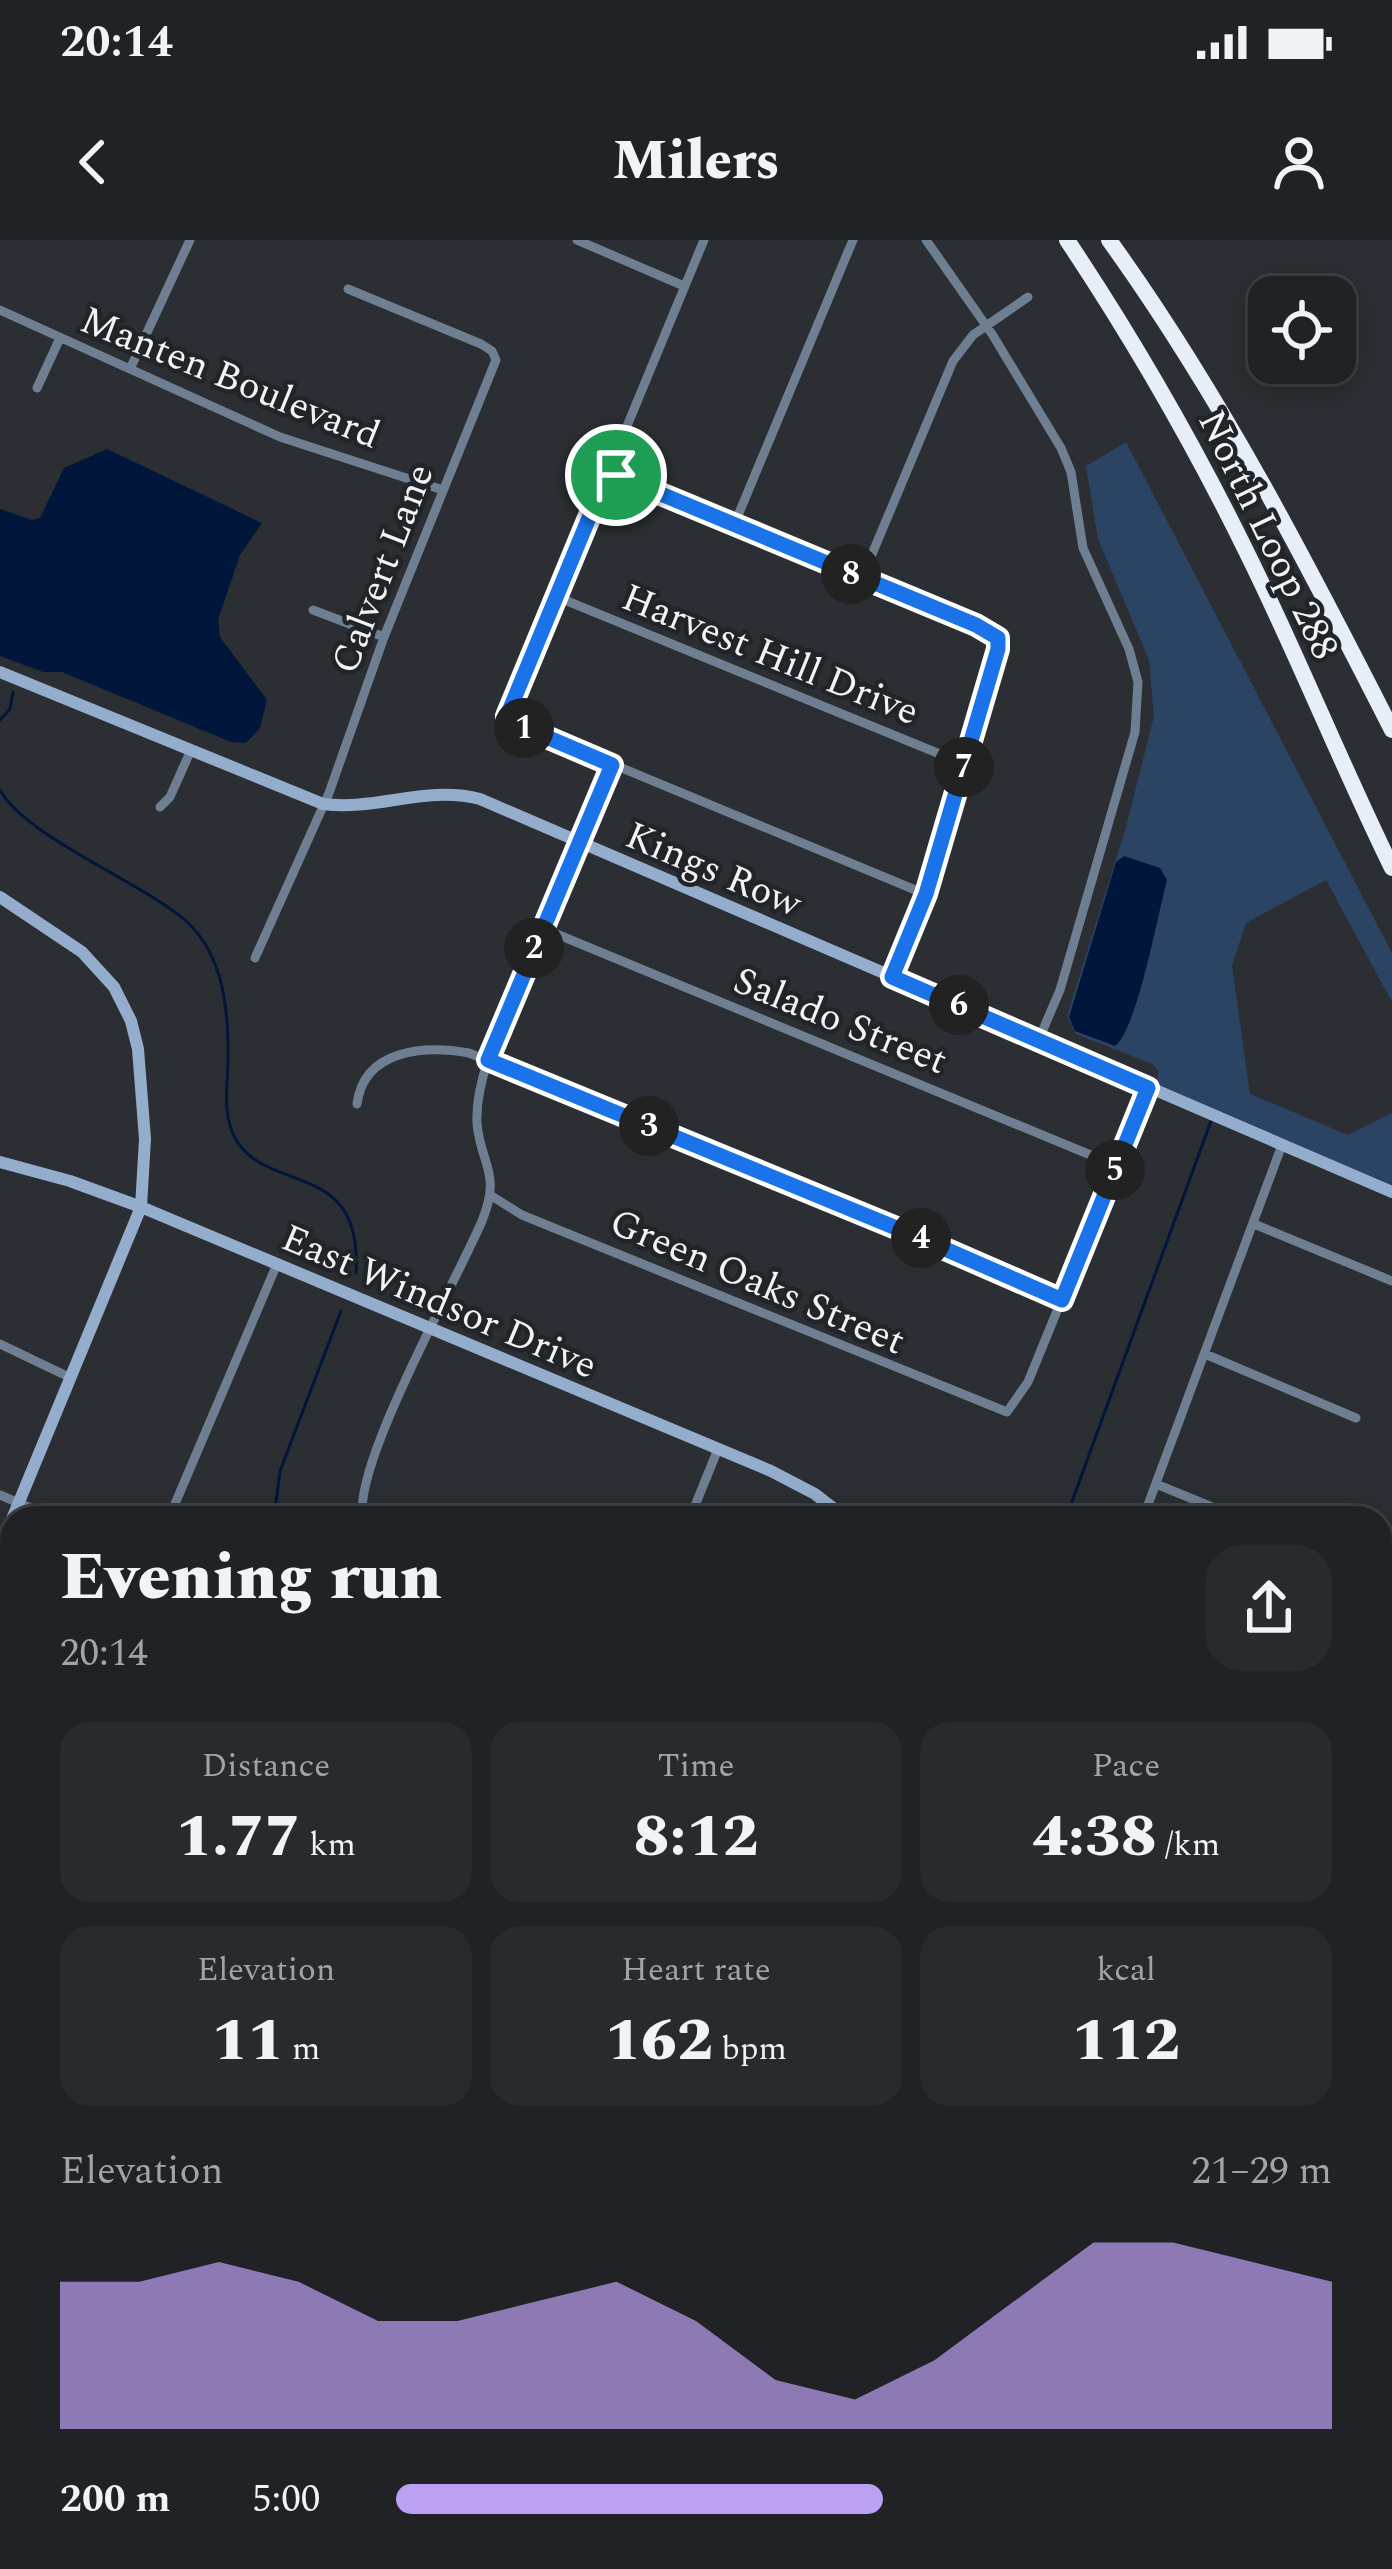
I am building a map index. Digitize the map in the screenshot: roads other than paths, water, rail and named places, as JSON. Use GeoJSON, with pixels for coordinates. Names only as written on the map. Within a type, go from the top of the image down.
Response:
{"type":"FeatureCollection","features":[{"type":"Feature","properties":{"kind":"highway","name":"North Loop 288"},"geometry":{"type":"LineString","coordinates":[[1066,240],[1127,333],[1203,466],[1392,868]]}},
{"type":"Feature","properties":{"kind":"highway","name":"North Loop 288"},"geometry":{"type":"LineString","coordinates":[[1109,240],[1244,447],[1392,730]]}},
{"type":"Feature","properties":{"kind":"street"},"geometry":{"type":"LineString","coordinates":[[130,369],[190,240]]}},
{"type":"Feature","properties":{"kind":"street"},"geometry":{"type":"LineString","coordinates":[[577,240],[684,286]]}},
{"type":"Feature","properties":{"kind":"street"},"geometry":{"type":"LineString","coordinates":[[704,240],[507,716],[612,765],[926,894]]}},
{"type":"Feature","properties":{"kind":"street"},"geometry":{"type":"LineString","coordinates":[[734,525],[854,240]]}},
{"type":"Feature","properties":{"kind":"street"},"geometry":{"type":"LineString","coordinates":[[926,240],[986,326],[1066,460],[1083,548],[1129,650],[1138,682],[1136,732],[1060,991],[1039,1039]]}},
{"type":"Feature","properties":{"kind":"street","name":"Calvert Lane"},"geometry":{"type":"LineString","coordinates":[[255,958],[323,804],[496,355],[481,344],[348,290]]}},
{"type":"Feature","properties":{"kind":"street"},"geometry":{"type":"LineString","coordinates":[[862,578],[947,371],[966,343],[1028,298]]}},
{"type":"Feature","properties":{"kind":"street","name":"Manten Boulevard"},"geometry":{"type":"LineString","coordinates":[[0,310],[280,437],[442,490]]}},
{"type":"Feature","properties":{"kind":"street"},"geometry":{"type":"LineString","coordinates":[[37,388],[60,338]]}},
{"type":"Feature","properties":{"kind":"street"},"geometry":{"type":"LineString","coordinates":[[608,472],[998,638],[926,894],[892,977]]}},
{"type":"Feature","properties":{"kind":"street","name":"Harvest Hill Drive"},"geometry":{"type":"LineString","coordinates":[[555,596],[964,764]]}},
{"type":"Feature","properties":{"kind":"street"},"geometry":{"type":"LineString","coordinates":[[313,610],[384,637]]}},
{"type":"Feature","properties":{"kind":"street","name":"Kings Row"},"geometry":{"type":"LineString","coordinates":[[0,672],[323,804],[361,806],[422,794],[461,795],[490,803],[1392,1192]]}},
{"type":"Feature","properties":{"kind":"street"},"geometry":{"type":"LineString","coordinates":[[160,807],[170,797],[191,750]]}},
{"type":"Feature","properties":{"kind":"street"},"geometry":{"type":"LineString","coordinates":[[361,1506],[376,1447],[450,1293],[490,1195],[490,1163],[477,1122],[488,1060],[612,765]]}},
{"type":"Feature","properties":{"kind":"street"},"geometry":{"type":"LineString","coordinates":[[0,897],[104,972],[126,1008],[138,1049],[144,1116],[141,1207],[15,1506]]}},
{"type":"Feature","properties":{"kind":"street","name":"Salado Street"},"geometry":{"type":"LineString","coordinates":[[542,928],[1117,1166]]}},
{"type":"Feature","properties":{"kind":"street"},"geometry":{"type":"LineString","coordinates":[[356,1104],[358,1091],[374,1069],[397,1054],[451,1048],[1062,1300],[1148,1088]]}},
{"type":"Feature","properties":{"kind":"street"},"geometry":{"type":"LineString","coordinates":[[1148,1506],[1282,1145]]}},
{"type":"Feature","properties":{"kind":"street","name":"East Windsor Drive"},"geometry":{"type":"LineString","coordinates":[[0,1162],[141,1207],[788,1479],[828,1506]]}},
{"type":"Feature","properties":{"kind":"street","name":"Green Oaks Street"},"geometry":{"type":"LineString","coordinates":[[490,1195],[522,1215],[1007,1412],[1028,1382],[1062,1300]]}},
{"type":"Feature","properties":{"kind":"street"},"geometry":{"type":"LineString","coordinates":[[1254,1224],[1392,1281]]}},
{"type":"Feature","properties":{"kind":"street"},"geometry":{"type":"LineString","coordinates":[[175,1506],[277,1264]]}},
{"type":"Feature","properties":{"kind":"street"},"geometry":{"type":"LineString","coordinates":[[0,1344],[69,1377]]}},
{"type":"Feature","properties":{"kind":"street"},"geometry":{"type":"LineString","coordinates":[[1205,1354],[1356,1418]]}},
{"type":"Feature","properties":{"kind":"street"},"geometry":{"type":"LineString","coordinates":[[695,1506],[718,1449]]}},
{"type":"Feature","properties":{"kind":"street"},"geometry":{"type":"LineString","coordinates":[[1156,1484],[1210,1506]]}},
{"type":"Feature","properties":{"kind":"street"},"geometry":{"type":"LineString","coordinates":[[0,1495],[26,1506]]}},
{"type":"Feature","properties":{"kind":"waterway"},"geometry":{"type":"LineString","coordinates":[[0,720],[10,709],[13,692]]}},
{"type":"Feature","properties":{"kind":"waterway"},"geometry":{"type":"LineString","coordinates":[[0,790],[33,824],[167,906],[199,935],[222,987],[228,1045],[227,1110],[234,1136],[248,1155],[267,1167],[329,1194],[344,1211],[354,1236],[356,1273]]}},
{"type":"Feature","properties":{"kind":"waterway"},"geometry":{"type":"LineString","coordinates":[[1070,1506],[1211,1121]]}},
{"type":"Feature","properties":{"kind":"waterway"},"geometry":{"type":"LineString","coordinates":[[276,1506],[280,1471],[341,1311]]}}]}
